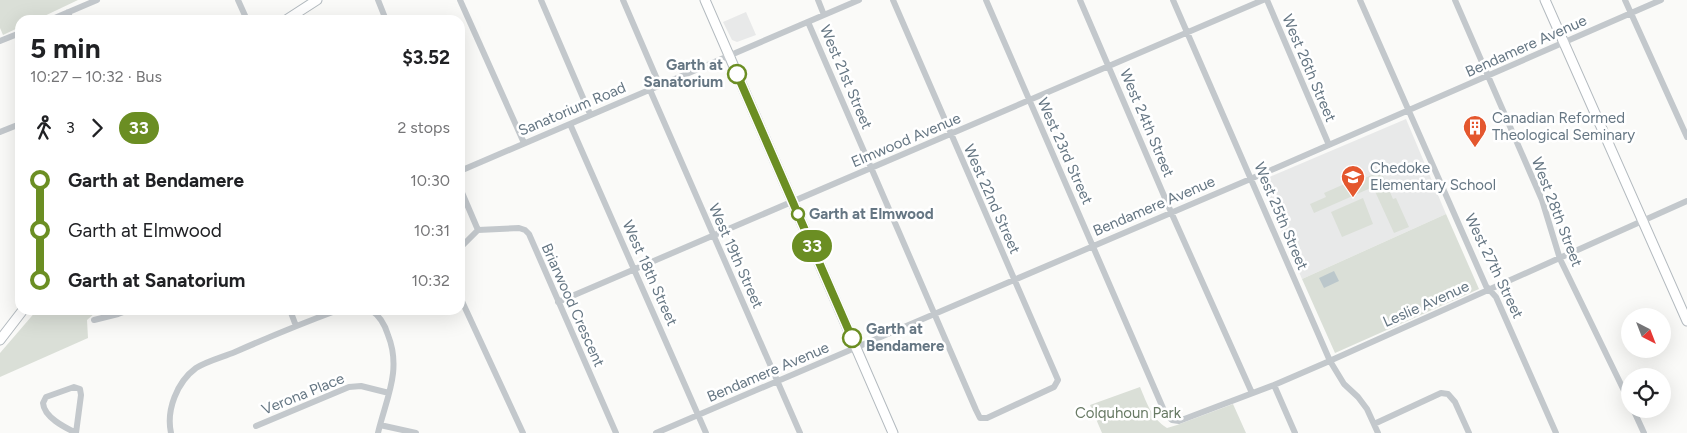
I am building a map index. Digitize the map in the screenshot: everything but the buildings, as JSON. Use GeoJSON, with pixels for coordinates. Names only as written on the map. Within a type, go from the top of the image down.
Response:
{"type":"FeatureCollection","features":[{"type":"Feature","properties":{"kind":"main road"},"geometry":{"type":"LineString","coordinates":[[295,15],[317,0]]}},
{"type":"Feature","properties":{"kind":"main road"},"geometry":{"type":"LineString","coordinates":[[705,0],[894,433]]}},
{"type":"Feature","properties":{"kind":"main road"},"geometry":{"type":"LineString","coordinates":[[1545,0],[1687,321]]}},
{"type":"Feature","properties":{"kind":"main road"},"geometry":{"type":"LineString","coordinates":[[0,340],[19,315]]}},
{"type":"Feature","properties":{"kind":"street"},"geometry":{"type":"LineString","coordinates":[[61,15],[96,0]]}},
{"type":"Feature","properties":{"kind":"street"},"geometry":{"type":"LineString","coordinates":[[238,0],[245,15]]}},
{"type":"Feature","properties":{"kind":"street"},"geometry":{"type":"LineString","coordinates":[[378,0],[384,15]]}},
{"type":"Feature","properties":{"kind":"street"},"geometry":{"type":"LineString","coordinates":[[460,0],[524,143]]}},
{"type":"Feature","properties":{"kind":"street"},"geometry":{"type":"LineString","coordinates":[[541,0],[590,114]]}},
{"type":"Feature","properties":{"kind":"street"},"geometry":{"type":"LineString","coordinates":[[623,0],[660,86]]}},
{"type":"Feature","properties":{"kind":"street"},"geometry":{"type":"LineString","coordinates":[[818,0],[824,15]]}},
{"type":"Feature","properties":{"kind":"street","name":"Sanatorium Road"},"geometry":{"type":"LineString","coordinates":[[465,169],[860,0]]}},
{"type":"Feature","properties":{"kind":"street","name":"West 22nd Street"},"geometry":{"type":"LineString","coordinates":[[893,0],[1058,380],[1054,387],[994,416],[980,418]]}},
{"type":"Feature","properties":{"kind":"street","name":"West 23rd Street"},"geometry":{"type":"LineString","coordinates":[[986,0],[1166,415],[1172,420]]}},
{"type":"Feature","properties":{"kind":"street","name":"West 24th Street"},"geometry":{"type":"LineString","coordinates":[[1080,0],[1171,212],[1252,393]]}},
{"type":"Feature","properties":{"kind":"street","name":"West 25th Street"},"geometry":{"type":"LineString","coordinates":[[1173,0],[1330,361],[1344,384],[1358,397],[1367,409],[1378,433]]}},
{"type":"Feature","properties":{"kind":"street","name":"Elmwood Avenue"},"geometry":{"type":"LineString","coordinates":[[558,302],[1265,0]]}},
{"type":"Feature","properties":{"kind":"street","name":"West 26th Street"},"geometry":{"type":"LineString","coordinates":[[1265,0],[1329,145]]}},
{"type":"Feature","properties":{"kind":"street","name":"West 27th Street"},"geometry":{"type":"LineString","coordinates":[[1360,0],[1486,286],[1496,297],[1556,433]]}},
{"type":"Feature","properties":{"kind":"street","name":"West 28th Street"},"geometry":{"type":"LineString","coordinates":[[1454,0],[1542,200],[1560,259],[1621,384]]}},
{"type":"Feature","properties":{"kind":"street"},"geometry":{"type":"LineString","coordinates":[[1625,0],[1687,137]]}},
{"type":"Feature","properties":{"kind":"street","name":"Bendamere Avenue"},"geometry":{"type":"LineString","coordinates":[[656,433],[1329,145],[1661,0]]}},
{"type":"Feature","properties":{"kind":"street","name":"West 21st Street"},"geometry":{"type":"LineString","coordinates":[[808,22],[980,418]]}},
{"type":"Feature","properties":{"kind":"street"},"geometry":{"type":"LineString","coordinates":[[0,41],[15,35]]}},
{"type":"Feature","properties":{"kind":"street","name":"West 19th Street"},"geometry":{"type":"LineString","coordinates":[[650,90],[800,433]]}},
{"type":"Feature","properties":{"kind":"street","name":"West 18th Street"},"geometry":{"type":"LineString","coordinates":[[570,124],[706,433]]}},
{"type":"Feature","properties":{"kind":"street"},"geometry":{"type":"LineString","coordinates":[[0,132],[15,126]]}},
{"type":"Feature","properties":{"kind":"street"},"geometry":{"type":"LineString","coordinates":[[465,200],[478,230],[465,243]]}},
{"type":"Feature","properties":{"kind":"street","name":"Leslie Avenue"},"geometry":{"type":"LineString","coordinates":[[1172,420],[1179,421],[1274,385],[1687,201]]}},
{"type":"Feature","properties":{"kind":"street","name":"Briarwood Crescent"},"geometry":{"type":"LineString","coordinates":[[478,230],[519,228],[529,234],[616,433]]}},
{"type":"Feature","properties":{"kind":"street"},"geometry":{"type":"LineString","coordinates":[[465,309],[523,433]]}},
{"type":"Feature","properties":{"kind":"street"},"geometry":{"type":"LineString","coordinates":[[94,320],[114,315]]}},
{"type":"Feature","properties":{"kind":"street"},"geometry":{"type":"LineString","coordinates":[[292,315],[296,326]]}},
{"type":"Feature","properties":{"kind":"street"},"geometry":{"type":"LineString","coordinates":[[170,433],[170,414],[173,400],[183,383],[196,368],[325,315]]}},
{"type":"Feature","properties":{"kind":"street"},"geometry":{"type":"LineString","coordinates":[[377,315],[385,327],[394,352],[395,364],[378,433]]}},
{"type":"Feature","properties":{"kind":"street"},"geometry":{"type":"LineString","coordinates":[[1274,385],[1295,433]]}},
{"type":"Feature","properties":{"kind":"street","name":"Verona Place"},"geometry":{"type":"LineString","coordinates":[[256,426],[349,387],[361,386],[389,393]]}},
{"type":"Feature","properties":{"kind":"street"},"geometry":{"type":"LineString","coordinates":[[74,387],[80,389],[81,395],[76,433],[67,429],[44,410],[43,403],[46,397],[74,387]]}},
{"type":"Feature","properties":{"kind":"street"},"geometry":{"type":"LineString","coordinates":[[1374,424],[1441,393],[1448,394],[1455,402],[1469,433]]}},
{"type":"Feature","properties":{"kind":"street"},"geometry":{"type":"LineString","coordinates":[[1637,418],[1644,433]]}},
{"type":"Feature","properties":{"kind":"street"},"geometry":{"type":"LineString","coordinates":[[380,425],[416,433]]}},
{"type":"Feature","properties":{"kind":"shaded area"},"geometry":{"type":"Polygon","coordinates":[[[746,12],[756,35],[737,42],[732,40],[723,22],[746,12]]]}},
{"type":"Feature","properties":{"kind":"shaded area","name":"Chedoke Elementary School"},"geometry":{"type":"Polygon","coordinates":[[[1406,119],[1446,214],[1302,279],[1260,181],[1406,119]]]}},
{"type":"Feature","properties":{"kind":"shaded area"},"geometry":{"type":"Polygon","coordinates":[[[1334,271],[1339,281],[1324,288],[1319,278],[1334,271]]]}},
{"type":"Feature","properties":{"kind":"green space"},"geometry":{"type":"Polygon","coordinates":[[[0,0],[78,0],[46,15],[15,15],[15,29],[3,35],[0,28],[0,0]]]}},
{"type":"Feature","properties":{"kind":"green space"},"geometry":{"type":"Polygon","coordinates":[[[1381,171],[1393,199],[1396,198],[1409,227],[1394,233],[1373,187],[1314,213],[1310,204],[1326,197],[1324,193],[1358,178],[1360,180],[1381,171]]]}},
{"type":"Feature","properties":{"kind":"green space"},"geometry":{"type":"Polygon","coordinates":[[[1363,198],[1373,224],[1342,237],[1331,212],[1363,198]]]}},
{"type":"Feature","properties":{"kind":"green space"},"geometry":{"type":"Polygon","coordinates":[[[1446,214],[1479,289],[1335,353],[1302,279],[1446,214]]]}},
{"type":"Feature","properties":{"kind":"green space"},"geometry":{"type":"Polygon","coordinates":[[[33,315],[93,315],[87,320],[88,338],[0,377],[0,353],[33,315]]]}},
{"type":"Feature","properties":{"kind":"green space","name":"Colquhoun Park"},"geometry":{"type":"Polygon","coordinates":[[[1140,387],[1153,415],[1167,428],[1233,404],[1246,433],[1102,433],[1090,405],[1140,387]]]}},
{"type":"Feature","properties":{"kind":"bus line","name":"33"},"geometry":{"type":"LineString","coordinates":[[737,74],[852,338]]}},
{"type":"Feature","properties":{"kind":"place","name":"Garth at Sanatorium"},"geometry":{"type":"Point","coordinates":[737,74]}},
{"type":"Feature","properties":{"kind":"place","name":"Canadian Reformed Theological Seminary"},"geometry":{"type":"Point","coordinates":[1475,148]}},
{"type":"Feature","properties":{"kind":"place","name":"Chedoke Elementary School"},"geometry":{"type":"Point","coordinates":[1353,198]}},
{"type":"Feature","properties":{"kind":"place","name":"Garth at Elmwood"},"geometry":{"type":"Point","coordinates":[798,214]}},
{"type":"Feature","properties":{"kind":"place","name":"Garth at Bendamere"},"geometry":{"type":"Point","coordinates":[852,338]}}]}
